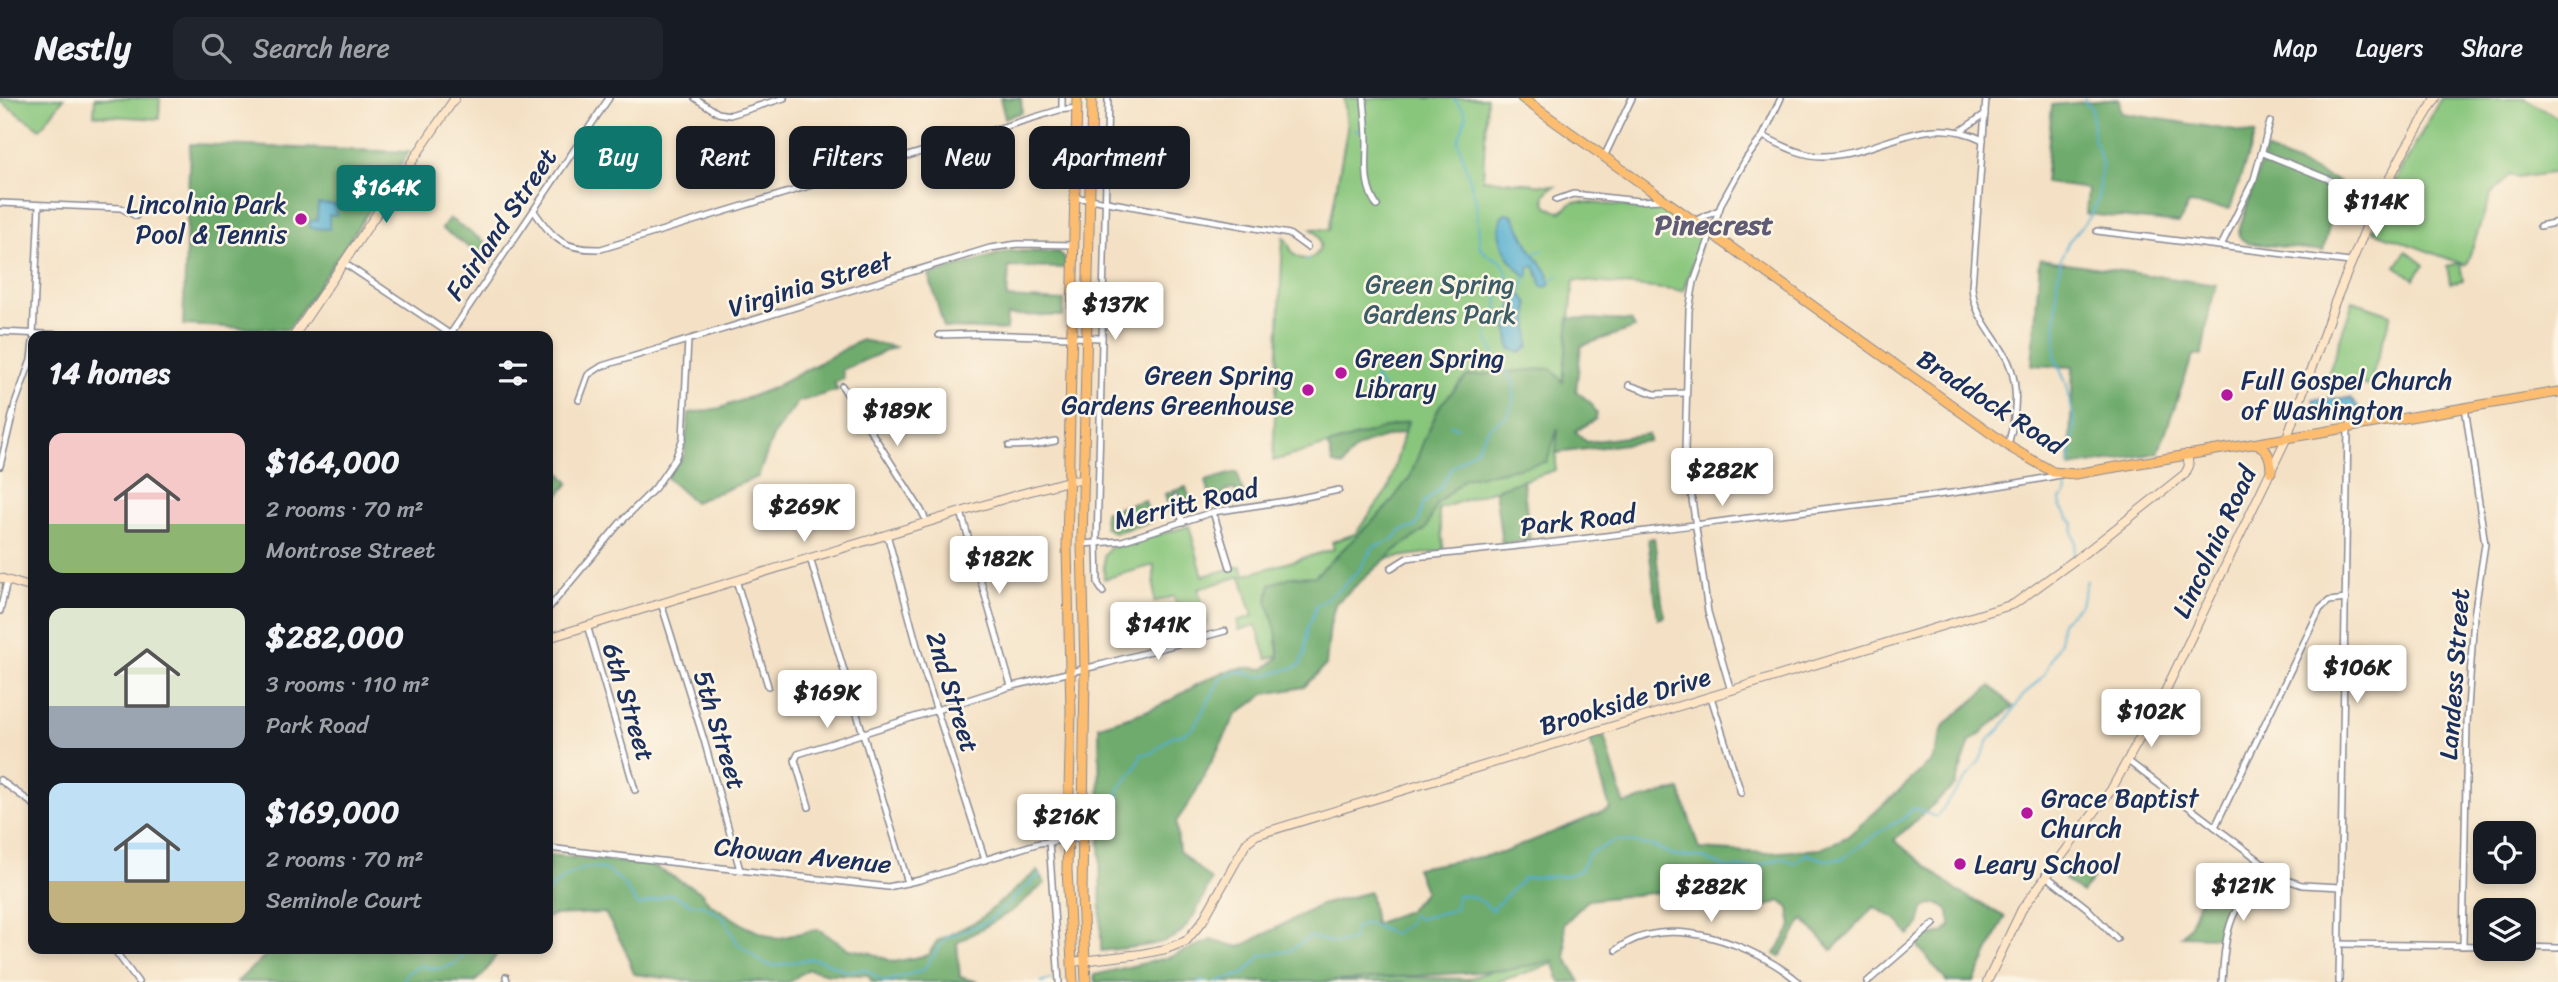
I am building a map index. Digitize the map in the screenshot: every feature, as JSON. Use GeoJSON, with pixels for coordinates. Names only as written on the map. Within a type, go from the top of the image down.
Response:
{"type":"FeatureCollection","features":[{"type":"Feature","properties":{"kind":"main road"},"geometry":{"type":"LineString","coordinates":[[1086,982],[1082,544],[1092,98]]}},
{"type":"Feature","properties":{"kind":"main road","name":"Braddock Road"},"geometry":{"type":"LineString","coordinates":[[1521,98],[2008,445],[2042,467],[2064,474],[2558,392]]}},
{"type":"Feature","properties":{"kind":"main road"},"geometry":{"type":"LineString","coordinates":[[1073,982],[1067,836],[1071,738],[1067,548],[1077,103]]}},
{"type":"Feature","properties":{"kind":"main road"},"geometry":{"type":"LineString","coordinates":[[2243,444],[2264,447],[2269,455],[2271,472]]}},
{"type":"Feature","properties":{"kind":"street"},"geometry":{"type":"LineString","coordinates":[[297,331],[455,98]]}},
{"type":"Feature","properties":{"kind":"street","name":"Fairland Street"},"geometry":{"type":"LineString","coordinates":[[453,331],[609,98]]}},
{"type":"Feature","properties":{"kind":"street"},"geometry":{"type":"LineString","coordinates":[[695,98],[718,113],[730,115],[785,98]]}},
{"type":"Feature","properties":{"kind":"street"},"geometry":{"type":"LineString","coordinates":[[1062,98],[1062,109]]}},
{"type":"Feature","properties":{"kind":"street"},"geometry":{"type":"LineString","coordinates":[[1103,592],[1098,584],[1097,544],[1108,98]]}},
{"type":"Feature","properties":{"kind":"street"},"geometry":{"type":"LineString","coordinates":[[1364,98],[1366,178],[1370,195],[1377,205]]}},
{"type":"Feature","properties":{"kind":"street"},"geometry":{"type":"LineString","coordinates":[[1604,157],[1632,98]]}},
{"type":"Feature","properties":{"kind":"street"},"geometry":{"type":"LineString","coordinates":[[1731,691],[1708,612],[1685,450],[1685,393],[1691,293],[1729,187],[1763,135],[1781,98]]}},
{"type":"Feature","properties":{"kind":"street"},"geometry":{"type":"LineString","coordinates":[[1986,98],[1972,287],[1979,316],[2002,349],[2015,379],[2015,412],[2008,445]]}},
{"type":"Feature","properties":{"kind":"street","name":"Lincolnia Road"},"geometry":{"type":"LineString","coordinates":[[1987,982],[2022,908],[2097,810],[2128,761],[2199,625],[2287,437],[2350,262],[2378,199],[2436,98]]}},
{"type":"Feature","properties":{"kind":"street"},"geometry":{"type":"LineString","coordinates":[[534,211],[551,234],[564,244],[582,249],[601,249],[1077,103]]}},
{"type":"Feature","properties":{"kind":"street"},"geometry":{"type":"LineString","coordinates":[[1962,130],[1985,114]]}},
{"type":"Feature","properties":{"kind":"street"},"geometry":{"type":"LineString","coordinates":[[2221,246],[2244,203],[2263,153],[2270,122]]}},
{"type":"Feature","properties":{"kind":"street"},"geometry":{"type":"LineString","coordinates":[[1763,135],[1795,150],[1824,156],[1849,152],[1914,133],[1962,130],[1983,140]]}},
{"type":"Feature","properties":{"kind":"street"},"geometry":{"type":"LineString","coordinates":[[2263,153],[2378,199]]}},
{"type":"Feature","properties":{"kind":"street"},"geometry":{"type":"LineString","coordinates":[[1556,200],[1573,194],[1639,201],[1664,200]]}},
{"type":"Feature","properties":{"kind":"street"},"geometry":{"type":"LineString","coordinates":[[1075,198],[1090,198],[1289,234],[1307,247]]}},
{"type":"Feature","properties":{"kind":"street"},"geometry":{"type":"LineString","coordinates":[[0,203],[121,208],[136,216]]}},
{"type":"Feature","properties":{"kind":"street"},"geometry":{"type":"LineString","coordinates":[[34,331],[39,205]]}},
{"type":"Feature","properties":{"kind":"street"},"geometry":{"type":"LineString","coordinates":[[1694,221],[1719,210]]}},
{"type":"Feature","properties":{"kind":"street"},"geometry":{"type":"LineString","coordinates":[[2540,226],[2558,222]]}},
{"type":"Feature","properties":{"kind":"street"},"geometry":{"type":"LineString","coordinates":[[2097,231],[2350,262]]}},
{"type":"Feature","properties":{"kind":"street","name":"Virginia Street"},"geometry":{"type":"LineString","coordinates":[[579,400],[585,380],[598,368],[990,248],[1018,244],[1074,245]]}},
{"type":"Feature","properties":{"kind":"street"},"geometry":{"type":"LineString","coordinates":[[344,262],[444,331]]}},
{"type":"Feature","properties":{"kind":"street"},"geometry":{"type":"LineString","coordinates":[[0,332],[28,334]]}},
{"type":"Feature","properties":{"kind":"street"},"geometry":{"type":"LineString","coordinates":[[939,335],[1102,338]]}},
{"type":"Feature","properties":{"kind":"street"},"geometry":{"type":"LineString","coordinates":[[553,603],[620,523],[654,488],[676,459],[683,438],[688,340]]}},
{"type":"Feature","properties":{"kind":"street"},"geometry":{"type":"LineString","coordinates":[[0,466],[15,404],[28,368]]}},
{"type":"Feature","properties":{"kind":"street"},"geometry":{"type":"LineString","coordinates":[[1629,385],[1655,394],[1685,393]]}},
{"type":"Feature","properties":{"kind":"street"},"geometry":{"type":"LineString","coordinates":[[842,386],[927,522]]}},
{"type":"Feature","properties":{"kind":"street","name":"Landess Street"},"geometry":{"type":"LineString","coordinates":[[2463,946],[2467,724],[2474,616],[2485,544],[2465,407]]}},
{"type":"Feature","properties":{"kind":"street"},"geometry":{"type":"LineString","coordinates":[[2339,982],[2348,427]]}},
{"type":"Feature","properties":{"kind":"street"},"geometry":{"type":"LineString","coordinates":[[1009,446],[1055,441]]}},
{"type":"Feature","properties":{"kind":"street","name":"Brookside Drive"},"geometry":{"type":"LineString","coordinates":[[1072,962],[1141,954],[1166,949],[1186,941],[1202,922],[1247,842],[1256,835],[2014,604],[2101,541],[2185,474],[2189,466],[2187,454]]}},
{"type":"Feature","properties":{"kind":"street","name":"Park Road"},"geometry":{"type":"LineString","coordinates":[[1391,568],[1407,558],[1414,557],[1539,545],[1993,487],[2064,474]]}},
{"type":"Feature","properties":{"kind":"street"},"geometry":{"type":"LineString","coordinates":[[553,636],[1068,481],[1098,479]]}},
{"type":"Feature","properties":{"kind":"street","name":"Merritt Road"},"geometry":{"type":"LineString","coordinates":[[1082,544],[1122,541],[1213,512],[1339,490]]}},
{"type":"Feature","properties":{"kind":"street"},"geometry":{"type":"LineString","coordinates":[[1175,498],[1182,522]]}},
{"type":"Feature","properties":{"kind":"street"},"geometry":{"type":"LineString","coordinates":[[961,512],[1011,686]]}},
{"type":"Feature","properties":{"kind":"street"},"geometry":{"type":"LineString","coordinates":[[1213,512],[1230,567]]}},
{"type":"Feature","properties":{"kind":"street","name":"2nd Street"},"geometry":{"type":"LineString","coordinates":[[887,534],[937,709],[985,860]]}},
{"type":"Feature","properties":{"kind":"street"},"geometry":{"type":"LineString","coordinates":[[810,557],[908,883]]}},
{"type":"Feature","properties":{"kind":"street"},"geometry":{"type":"LineString","coordinates":[[0,611],[4,579],[28,586]]}},
{"type":"Feature","properties":{"kind":"street"},"geometry":{"type":"LineString","coordinates":[[736,580],[768,686]]}},
{"type":"Feature","properties":{"kind":"street"},"geometry":{"type":"LineString","coordinates":[[2214,827],[2320,609],[2329,601],[2346,599]]}},
{"type":"Feature","properties":{"kind":"street","name":"5th Street"},"geometry":{"type":"LineString","coordinates":[[661,603],[704,740],[740,870]]}},
{"type":"Feature","properties":{"kind":"street","name":"6th Street"},"geometry":{"type":"LineString","coordinates":[[587,625],[635,790]]}},
{"type":"Feature","properties":{"kind":"street"},"geometry":{"type":"LineString","coordinates":[[810,807],[796,756],[1011,686],[1225,631]]}},
{"type":"Feature","properties":{"kind":"street"},"geometry":{"type":"LineString","coordinates":[[1711,697],[1741,793]]}},
{"type":"Feature","properties":{"kind":"street"},"geometry":{"type":"LineString","coordinates":[[2128,761],[2266,866],[2293,883],[2341,887]]}},
{"type":"Feature","properties":{"kind":"street"},"geometry":{"type":"LineString","coordinates":[[0,780],[28,800]]}},
{"type":"Feature","properties":{"kind":"street","name":"Chowan Avenue"},"geometry":{"type":"LineString","coordinates":[[553,849],[879,887],[908,883],[1049,841],[1059,834],[1083,834]]}},
{"type":"Feature","properties":{"kind":"street"},"geometry":{"type":"LineString","coordinates":[[1049,841],[1059,982]]}},
{"type":"Feature","properties":{"kind":"street"},"geometry":{"type":"LineString","coordinates":[[2222,982],[2230,921],[2241,899],[2266,866]]}},
{"type":"Feature","properties":{"kind":"street"},"geometry":{"type":"LineString","coordinates":[[2045,875],[2087,908],[2117,939]]}},
{"type":"Feature","properties":{"kind":"street"},"geometry":{"type":"LineString","coordinates":[[1867,982],[1934,924]]}},
{"type":"Feature","properties":{"kind":"street"},"geometry":{"type":"LineString","coordinates":[[1616,950],[1632,940],[1657,935],[1692,935],[1716,939],[1735,943],[1770,960],[1799,982]]}},
{"type":"Feature","properties":{"kind":"street"},"geometry":{"type":"LineString","coordinates":[[2340,944],[2473,946]]}},
{"type":"Feature","properties":{"kind":"street"},"geometry":{"type":"LineString","coordinates":[[2536,947],[2558,947]]}},
{"type":"Feature","properties":{"kind":"street"},"geometry":{"type":"LineString","coordinates":[[117,954],[134,980]]}},
{"type":"Feature","properties":{"kind":"green space"},"geometry":{"type":"Polygon","coordinates":[[[0,98],[64,98],[40,129],[0,101],[0,98]]]}},
{"type":"Feature","properties":{"kind":"green space"},"geometry":{"type":"Polygon","coordinates":[[[95,98],[160,98],[159,119],[94,115],[95,98]]]}},
{"type":"Feature","properties":{"kind":"green space"},"geometry":{"type":"Polygon","coordinates":[[[1000,98],[1021,98],[1022,112],[1005,118],[1000,98]]]}},
{"type":"Feature","properties":{"kind":"green space","name":"Green Spring Gardens Park"},"geometry":{"type":"Polygon","coordinates":[[[1344,98],[1487,98],[1483,179],[1555,186],[1546,193],[1545,201],[1550,208],[1561,212],[1573,202],[1669,210],[1703,236],[1683,291],[1574,280],[1555,470],[1438,509],[1444,551],[1367,561],[1325,598],[1293,652],[1267,659],[1256,625],[1239,630],[1237,621],[1253,616],[1241,576],[1198,589],[1208,623],[1203,628],[1184,633],[1174,596],[1154,602],[1154,565],[1104,579],[1104,555],[1109,548],[1189,526],[1203,576],[1241,566],[1245,575],[1334,549],[1332,542],[1355,534],[1389,488],[1407,422],[1273,461],[1283,237],[1296,256],[1309,259],[1318,252],[1320,246],[1320,240],[1310,228],[1329,230],[1347,129],[1344,98]]]}},
{"type":"Feature","properties":{"kind":"green space"},"geometry":{"type":"Polygon","coordinates":[[[2441,98],[2525,98],[2558,118],[2558,172],[2517,178],[2511,174],[2491,194],[2467,263],[2460,264],[2463,280],[2450,283],[2447,266],[2460,263],[2373,231],[2393,185],[2441,98]]]}},
{"type":"Feature","properties":{"kind":"green space"},"geometry":{"type":"Polygon","coordinates":[[[2119,99],[2121,113],[2255,134],[2230,209],[2189,204],[2179,223],[2086,214],[2088,189],[2045,183],[2052,105],[2119,99]]]}},
{"type":"Feature","properties":{"kind":"green space"},"geometry":{"type":"Polygon","coordinates":[[[190,144],[409,152],[288,330],[183,325],[190,144]]]}},
{"type":"Feature","properties":{"kind":"green space"},"geometry":{"type":"Polygon","coordinates":[[[2265,150],[2340,182],[2323,251],[2247,243],[2239,237],[2265,150]]]}},
{"type":"Feature","properties":{"kind":"green space"},"geometry":{"type":"Polygon","coordinates":[[[449,218],[497,250],[490,261],[442,229],[449,218]]]}},
{"type":"Feature","properties":{"kind":"green space"},"geometry":{"type":"Polygon","coordinates":[[[1009,251],[1059,252],[1065,259],[1065,268],[1009,267],[1007,298],[1064,301],[1063,316],[1007,315],[1006,330],[944,328],[929,275],[1009,251]]]}},
{"type":"Feature","properties":{"kind":"green space"},"geometry":{"type":"Polygon","coordinates":[[[2406,251],[2424,265],[2414,279],[2396,266],[2406,251]]]}},
{"type":"Feature","properties":{"kind":"green space"},"geometry":{"type":"Polygon","coordinates":[[[2040,259],[2217,285],[2210,307],[2202,355],[2193,355],[2158,453],[2069,467],[2073,367],[2032,365],[2040,259]]]}},
{"type":"Feature","properties":{"kind":"green space"},"geometry":{"type":"Polygon","coordinates":[[[2353,301],[2391,314],[2369,386],[2328,375],[2353,301]]]}},
{"type":"Feature","properties":{"kind":"green space"},"geometry":{"type":"Polygon","coordinates":[[[1569,318],[1631,321],[1635,328],[1581,346],[1576,391],[1591,403],[1597,414],[1595,420],[1575,431],[1587,442],[1648,434],[1649,441],[1556,453],[1558,428],[1547,462],[1464,479],[1437,504],[1426,529],[1396,550],[1335,604],[1326,665],[1304,687],[1265,694],[1236,715],[1193,797],[1176,822],[1179,851],[1211,880],[1186,926],[1165,941],[1101,951],[1099,726],[1159,706],[1224,672],[1264,669],[1279,657],[1276,630],[1267,600],[1271,584],[1291,577],[1315,576],[1387,507],[1410,477],[1440,405],[1467,376],[1551,368],[1563,382],[1569,318]]]}},
{"type":"Feature","properties":{"kind":"green space"},"geometry":{"type":"Polygon","coordinates":[[[861,340],[895,347],[842,370],[844,379],[834,383],[838,390],[798,402],[774,434],[758,477],[694,502],[666,477],[684,456],[689,413],[721,408],[773,388],[861,340]]]}},
{"type":"Feature","properties":{"kind":"green space"},"geometry":{"type":"Polygon","coordinates":[[[1408,421],[1405,432],[1361,446],[1343,466],[1333,464],[1328,445],[1408,421]]]}},
{"type":"Feature","properties":{"kind":"green space"},"geometry":{"type":"Polygon","coordinates":[[[553,464],[569,483],[553,499],[553,464]]]}},
{"type":"Feature","properties":{"kind":"green space"},"geometry":{"type":"Polygon","coordinates":[[[1237,472],[1245,499],[1237,496],[1235,489],[1224,491],[1222,500],[1212,504],[1206,481],[1237,472]]]}},
{"type":"Feature","properties":{"kind":"green space"},"geometry":{"type":"Polygon","coordinates":[[[1523,480],[1530,540],[1502,544],[1495,490],[1523,480]]]}},
{"type":"Feature","properties":{"kind":"green space"},"geometry":{"type":"Polygon","coordinates":[[[1186,487],[1193,510],[1171,516],[1165,494],[1186,487]]]}},
{"type":"Feature","properties":{"kind":"green space"},"geometry":{"type":"Polygon","coordinates":[[[1145,500],[1151,522],[1114,533],[1105,527],[1104,512],[1145,500]]]}},
{"type":"Feature","properties":{"kind":"green space"},"geometry":{"type":"Polygon","coordinates":[[[1654,538],[1664,617],[1658,619],[1648,539],[1654,538]]]}},
{"type":"Feature","properties":{"kind":"green space"},"geometry":{"type":"Polygon","coordinates":[[[1991,686],[2013,707],[1970,742],[1955,785],[1894,840],[1957,891],[2005,917],[1974,982],[1947,982],[1917,945],[1929,936],[1944,933],[1950,926],[1949,911],[1940,905],[1933,904],[1923,909],[1919,925],[1909,935],[1897,920],[1874,907],[1832,950],[1803,919],[1780,957],[1775,954],[1792,926],[1789,908],[1780,901],[1759,909],[1706,893],[1661,892],[1588,900],[1564,924],[1566,958],[1580,982],[1560,982],[1553,961],[1509,970],[1322,982],[1095,982],[1094,975],[1170,957],[1211,940],[1240,947],[1320,905],[1370,892],[1375,924],[1409,910],[1425,891],[1416,868],[1502,853],[1610,809],[1590,740],[1604,736],[1624,804],[1680,789],[1699,849],[1766,853],[1820,849],[1847,837],[1932,761],[1944,725],[1991,686]]]}},
{"type":"Feature","properties":{"kind":"green space"},"geometry":{"type":"Polygon","coordinates":[[[553,855],[651,865],[701,892],[709,903],[747,927],[776,939],[818,929],[849,949],[871,953],[894,962],[928,955],[937,941],[979,920],[1037,871],[1045,883],[1012,911],[957,943],[960,977],[978,982],[872,982],[868,975],[828,974],[808,969],[789,982],[697,982],[634,974],[626,951],[605,913],[553,915],[553,855]]]}},
{"type":"Feature","properties":{"kind":"green space"},"geometry":{"type":"Polygon","coordinates":[[[2071,865],[2094,877],[2082,893],[2064,879],[2071,865]]]}},
{"type":"Feature","properties":{"kind":"green space"},"geometry":{"type":"Polygon","coordinates":[[[2207,880],[2233,899],[2222,918],[2218,937],[2181,936],[2189,927],[2207,880]]]}},
{"type":"Feature","properties":{"kind":"green space"},"geometry":{"type":"Polygon","coordinates":[[[1566,946],[1565,960],[1497,982],[1339,982],[1359,976],[1468,979],[1566,946]]]}},
{"type":"Feature","properties":{"kind":"green space"},"geometry":{"type":"Polygon","coordinates":[[[267,954],[497,954],[484,974],[474,982],[237,982],[267,954]]]}},
{"type":"Feature","properties":{"kind":"water"},"geometry":{"type":"Polygon","coordinates":[[[318,204],[336,205],[337,215],[329,215],[329,229],[310,228],[310,221],[317,220],[318,204]]]}},
{"type":"Feature","properties":{"kind":"water"},"geometry":{"type":"Polygon","coordinates":[[[1508,213],[1513,215],[1531,250],[1548,273],[1550,283],[1547,287],[1542,286],[1535,266],[1529,267],[1529,275],[1526,277],[1504,249],[1500,225],[1502,216],[1508,213]]]}},
{"type":"Feature","properties":{"kind":"water"},"geometry":{"type":"Polygon","coordinates":[[[1522,295],[1528,303],[1529,346],[1521,353],[1510,349],[1507,326],[1514,297],[1522,295]]]}},
{"type":"Feature","properties":{"kind":"water"},"geometry":{"type":"Polygon","coordinates":[[[2350,398],[2364,413],[2322,419],[2313,399],[2350,398]]]}},
{"type":"Feature","properties":{"kind":"waterway"},"geometry":{"type":"LineString","coordinates":[[1102,821],[1111,818],[1120,809],[1118,790],[1134,770],[1142,754],[1152,753],[1172,736],[1181,735],[1194,727],[1221,678],[1241,671],[1258,677],[1300,665],[1305,653],[1307,631],[1316,606],[1344,586],[1362,566],[1373,547],[1393,540],[1401,531],[1415,527],[1423,504],[1441,487],[1452,467],[1476,449],[1489,428],[1508,415],[1513,402],[1514,382],[1496,360],[1487,334],[1497,310],[1498,297],[1507,272],[1501,261],[1487,255],[1480,247],[1476,201],[1458,141],[1466,117],[1464,110],[1453,98]]}},
{"type":"Feature","properties":{"kind":"waterway"},"geometry":{"type":"LineString","coordinates":[[2069,466],[2075,427],[2067,385],[2055,358],[2057,282],[2061,258],[2069,241],[2090,217],[2098,200],[2102,163],[2093,138],[2092,108],[2084,101],[2085,98]]}},
{"type":"Feature","properties":{"kind":"waterway"},"geometry":{"type":"LineString","coordinates":[[1534,253],[1543,250]]}},
{"type":"Feature","properties":{"kind":"waterway"},"geometry":{"type":"LineString","coordinates":[[1550,281],[1559,275]]}},
{"type":"Feature","properties":{"kind":"waterway"},"geometry":{"type":"LineString","coordinates":[[1520,295],[1526,277]]}},
{"type":"Feature","properties":{"kind":"waterway"},"geometry":{"type":"LineString","coordinates":[[1374,377],[1384,389],[1383,396]]}},
{"type":"Feature","properties":{"kind":"waterway"},"geometry":{"type":"LineString","coordinates":[[1450,425],[1457,428]]}},
{"type":"Feature","properties":{"kind":"waterway"},"geometry":{"type":"LineString","coordinates":[[2067,480],[2065,495],[2060,499],[2061,508],[2074,524],[2076,542],[2073,556]]}},
{"type":"Feature","properties":{"kind":"waterway"},"geometry":{"type":"LineString","coordinates":[[1216,982],[1244,974],[1262,955],[1289,951],[1310,937],[1335,943],[1353,940],[1355,928],[1368,923],[1393,934],[1408,924],[1412,915],[1419,919],[1456,909],[1457,895],[1476,898],[1492,910],[1524,878],[1564,876],[1580,871],[1588,854],[1617,840],[1652,846],[1676,856],[1700,857],[1727,868],[1751,868],[1783,858],[1794,863],[1806,854],[1826,860],[1842,859],[1887,827],[1902,820],[1913,808],[1936,817],[1979,762],[1989,740],[2002,727],[2022,697],[2044,675],[2060,641],[2061,622],[2081,604],[2087,580]]}},
{"type":"Feature","properties":{"kind":"waterway"},"geometry":{"type":"LineString","coordinates":[[553,887],[579,870],[606,870],[619,879],[639,906],[671,894],[691,904],[703,905],[723,917],[738,944],[765,964],[774,966],[809,959],[820,960],[846,971],[865,969],[881,980],[888,981],[923,970],[946,938],[987,922],[1040,875]]}},
{"type":"Feature","properties":{"kind":"waterway"},"geometry":{"type":"LineString","coordinates":[[403,982],[407,973],[421,965],[448,967],[464,954]]}},
{"type":"Feature","properties":{"kind":"waterway"},"geometry":{"type":"LineString","coordinates":[[1041,982],[1051,979]]}},
{"type":"Feature","properties":{"kind":"waterway"},"geometry":{"type":"LineString","coordinates":[[1198,982],[1207,982]]}},
{"type":"Feature","properties":{"kind":"place","name":"Lincolnia Park Pool & Tennis"},"geometry":{"type":"Point","coordinates":[301,219]}},
{"type":"Feature","properties":{"kind":"place","name":"Green Spring Library"},"geometry":{"type":"Point","coordinates":[1341,373]}},
{"type":"Feature","properties":{"kind":"place","name":"Green Spring Gardens Greenhouse"},"geometry":{"type":"Point","coordinates":[1308,390]}},
{"type":"Feature","properties":{"kind":"place","name":"Full Gospel Church of Washington"},"geometry":{"type":"Point","coordinates":[2227,395]}},
{"type":"Feature","properties":{"kind":"place","name":"Grace Baptist Church"},"geometry":{"type":"Point","coordinates":[2027,813]}},
{"type":"Feature","properties":{"kind":"place","name":"Leary School"},"geometry":{"type":"Point","coordinates":[1960,864]}},
{"type":"Feature","properties":{"kind":"district","name":"Pinecrest"},"geometry":{"type":"Point","coordinates":[1714,224]}}]}
